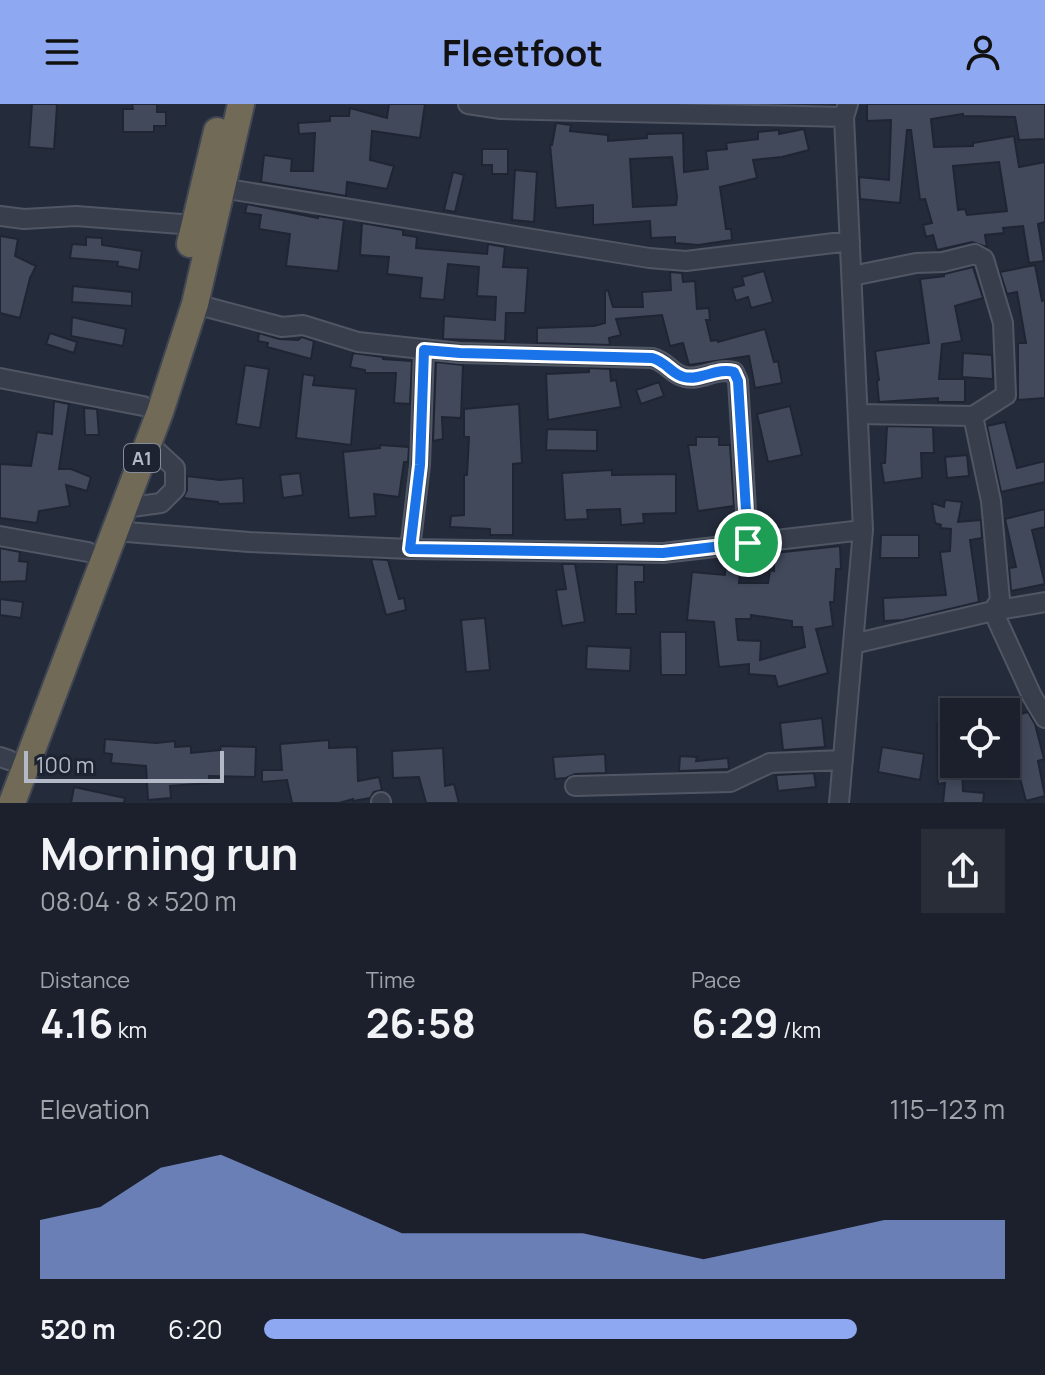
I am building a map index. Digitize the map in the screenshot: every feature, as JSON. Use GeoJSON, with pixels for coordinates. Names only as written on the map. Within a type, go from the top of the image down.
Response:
{"type":"FeatureCollection","features":[{"type":"Feature","properties":{"kind":"highway","name":"A1"},"geometry":{"type":"LineString","coordinates":[[3,767],[143,406],[177,300],[224,104]]}},
{"type":"Feature","properties":{"kind":"highway","name":"A1"},"geometry":{"type":"LineString","coordinates":[[12,803],[148,443],[195,304],[241,104]]}},
{"type":"Feature","properties":{"kind":"street"},"geometry":{"type":"LineString","coordinates":[[468,104],[501,109],[846,110],[863,530],[839,803]]}},
{"type":"Feature","properties":{"kind":"street"},"geometry":{"type":"LineString","coordinates":[[222,188],[649,258],[686,261],[850,241]]}},
{"type":"Feature","properties":{"kind":"street"},"geometry":{"type":"LineString","coordinates":[[0,216],[24,219],[76,216],[194,225]]}},
{"type":"Feature","properties":{"kind":"street"},"geometry":{"type":"LineString","coordinates":[[852,276],[975,254],[984,259],[1003,323],[1006,395],[973,416],[858,414]]}},
{"type":"Feature","properties":{"kind":"street"},"geometry":{"type":"LineString","coordinates":[[195,304],[282,327],[303,325],[358,342],[460,353],[652,358],[664,361],[677,374],[688,378],[725,369],[734,372],[738,381],[748,543]]}},
{"type":"Feature","properties":{"kind":"street"},"geometry":{"type":"LineString","coordinates":[[410,549],[420,465],[424,350]]}},
{"type":"Feature","properties":{"kind":"street"},"geometry":{"type":"LineString","coordinates":[[0,378],[143,406]]}},
{"type":"Feature","properties":{"kind":"street"},"geometry":{"type":"LineString","coordinates":[[973,416],[991,501],[1000,600],[993,611]]}},
{"type":"Feature","properties":{"kind":"street"},"geometry":{"type":"LineString","coordinates":[[119,519],[161,503],[175,489],[175,468],[148,443]]}},
{"type":"Feature","properties":{"kind":"street"},"geometry":{"type":"LineString","coordinates":[[119,519],[249,542],[410,549],[663,553],[863,530]]}},
{"type":"Feature","properties":{"kind":"street"},"geometry":{"type":"LineString","coordinates":[[0,536],[88,552]]}},
{"type":"Feature","properties":{"kind":"street"},"geometry":{"type":"LineString","coordinates":[[853,644],[1045,602]]}},
{"type":"Feature","properties":{"kind":"street"},"geometry":{"type":"LineString","coordinates":[[993,611],[1045,718]]}},
{"type":"Feature","properties":{"kind":"street"},"geometry":{"type":"LineString","coordinates":[[575,786],[730,782],[770,763],[843,760]]}},
{"type":"Feature","properties":{"kind":"building"},"geometry":{"type":"Polygon","coordinates":[[[32,104],[57,106],[54,149],[29,147],[32,104]]]}},
{"type":"Feature","properties":{"kind":"building"},"geometry":{"type":"Polygon","coordinates":[[[132,104],[157,104],[157,112],[166,112],[166,126],[154,126],[154,132],[123,132],[123,109],[133,109],[132,104]]]}},
{"type":"Feature","properties":{"kind":"building"},"geometry":{"type":"Polygon","coordinates":[[[389,104],[425,104],[420,138],[372,131],[370,160],[394,166],[387,189],[347,182],[346,196],[261,182],[264,155],[292,159],[291,171],[313,171],[315,133],[299,134],[298,123],[330,121],[330,116],[349,116],[350,108],[387,118],[389,104]]]}},
{"type":"Feature","properties":{"kind":"building"},"geometry":{"type":"Polygon","coordinates":[[[867,104],[1045,104],[1045,139],[1019,140],[1015,117],[963,114],[931,119],[934,147],[973,146],[973,143],[1014,136],[1019,167],[1045,162],[1045,222],[1038,224],[1044,261],[1029,263],[1023,226],[1003,228],[1004,233],[985,235],[987,247],[972,242],[937,250],[933,235],[926,237],[923,225],[932,223],[925,199],[920,200],[911,130],[907,130],[900,203],[860,199],[859,177],[889,180],[891,120],[867,121],[867,104]],[[999,162],[953,166],[958,210],[965,209],[967,215],[1007,211],[999,162]]]}},
{"type":"Feature","properties":{"kind":"building"},"geometry":{"type":"Polygon","coordinates":[[[556,123],[571,125],[570,131],[608,135],[608,141],[647,138],[647,134],[683,133],[684,172],[708,169],[706,151],[727,149],[726,143],[758,139],[758,132],[779,130],[779,134],[804,129],[809,150],[753,160],[757,178],[720,187],[726,229],[731,229],[732,240],[698,245],[675,243],[675,237],[651,238],[650,221],[593,225],[593,205],[556,208],[552,145],[556,123]],[[672,157],[630,159],[633,207],[676,205],[672,157]]]}},
{"type":"Feature","properties":{"kind":"building"},"geometry":{"type":"Polygon","coordinates":[[[482,149],[508,149],[508,174],[492,174],[492,165],[482,165],[482,149]]]}},
{"type":"Feature","properties":{"kind":"building"},"geometry":{"type":"Polygon","coordinates":[[[515,170],[537,172],[534,222],[512,220],[515,170]]]}},
{"type":"Feature","properties":{"kind":"building"},"geometry":{"type":"Polygon","coordinates":[[[453,172],[464,175],[455,212],[444,210],[453,172]]]}},
{"type":"Feature","properties":{"kind":"building"},"geometry":{"type":"Polygon","coordinates":[[[247,204],[344,220],[338,271],[286,266],[290,234],[259,229],[261,215],[245,213],[247,204]]]}},
{"type":"Feature","properties":{"kind":"building"},"geometry":{"type":"Polygon","coordinates":[[[362,223],[403,230],[403,235],[417,237],[416,248],[487,254],[488,244],[505,247],[503,267],[528,268],[525,313],[506,313],[505,341],[443,339],[444,316],[495,320],[496,297],[477,296],[479,267],[448,264],[444,300],[420,298],[422,278],[387,274],[389,257],[360,255],[362,223]]]}},
{"type":"Feature","properties":{"kind":"building"},"geometry":{"type":"Polygon","coordinates":[[[0,236],[18,239],[15,256],[36,266],[20,318],[0,313],[0,236]]]}},
{"type":"Feature","properties":{"kind":"building"},"geometry":{"type":"Polygon","coordinates":[[[86,237],[102,238],[102,245],[142,251],[139,270],[117,266],[118,262],[70,258],[72,244],[86,245],[86,237]]]}},
{"type":"Feature","properties":{"kind":"building"},"geometry":{"type":"Polygon","coordinates":[[[1035,265],[1042,301],[1045,300],[1045,398],[1018,400],[1018,343],[1026,343],[1017,292],[1007,294],[1000,272],[1035,265]]]}},
{"type":"Feature","properties":{"kind":"building"},"geometry":{"type":"Polygon","coordinates":[[[973,267],[983,298],[955,306],[962,341],[942,344],[939,379],[965,379],[965,402],[938,402],[938,398],[879,402],[875,351],[929,343],[920,279],[973,267]]]}},
{"type":"Feature","properties":{"kind":"building"},"geometry":{"type":"Polygon","coordinates":[[[764,271],[773,302],[751,308],[748,297],[736,301],[732,288],[744,285],[742,277],[764,271]]]}},
{"type":"Feature","properties":{"kind":"building"},"geometry":{"type":"Polygon","coordinates":[[[670,272],[682,273],[683,282],[695,281],[697,309],[709,308],[710,320],[706,320],[711,341],[718,342],[765,329],[774,362],[778,361],[782,383],[755,388],[749,356],[689,365],[683,343],[670,346],[662,315],[616,319],[621,335],[609,338],[610,345],[537,343],[537,328],[605,323],[605,291],[608,290],[613,307],[643,307],[642,292],[671,290],[670,272]]]}},
{"type":"Feature","properties":{"kind":"building"},"geometry":{"type":"Polygon","coordinates":[[[73,286],[132,292],[132,306],[72,302],[73,286]]]}},
{"type":"Feature","properties":{"kind":"building"},"geometry":{"type":"Polygon","coordinates":[[[72,317],[126,329],[123,346],[71,336],[72,317]]]}},
{"type":"Feature","properties":{"kind":"building"},"geometry":{"type":"Polygon","coordinates":[[[50,333],[77,342],[74,353],[46,344],[50,333]]]}},
{"type":"Feature","properties":{"kind":"building"},"geometry":{"type":"Polygon","coordinates":[[[259,333],[279,339],[298,340],[302,337],[314,341],[311,359],[267,347],[268,343],[258,341],[259,333]]]}},
{"type":"Feature","properties":{"kind":"building"},"geometry":{"type":"Polygon","coordinates":[[[353,353],[412,361],[410,404],[394,403],[396,373],[365,373],[365,370],[350,367],[353,353]]]}},
{"type":"Feature","properties":{"kind":"building"},"geometry":{"type":"Polygon","coordinates":[[[963,353],[992,355],[993,379],[962,377],[963,353]]]}},
{"type":"Feature","properties":{"kind":"building"},"geometry":{"type":"Polygon","coordinates":[[[436,362],[463,365],[461,418],[442,417],[443,439],[433,441],[436,362]]]}},
{"type":"Feature","properties":{"kind":"building"},"geometry":{"type":"Polygon","coordinates":[[[245,365],[269,369],[260,428],[236,424],[245,365]]]}},
{"type":"Feature","properties":{"kind":"building"},"geometry":{"type":"Polygon","coordinates":[[[589,368],[610,369],[611,381],[616,380],[621,407],[548,420],[546,374],[589,372],[589,368]]]}},
{"type":"Feature","properties":{"kind":"building"},"geometry":{"type":"Polygon","coordinates":[[[303,374],[315,376],[313,385],[356,389],[351,445],[296,438],[303,374]]]}},
{"type":"Feature","properties":{"kind":"building"},"geometry":{"type":"Polygon","coordinates":[[[659,382],[664,396],[641,404],[636,390],[659,382]]]}},
{"type":"Feature","properties":{"kind":"building"},"geometry":{"type":"Polygon","coordinates":[[[54,401],[69,404],[59,469],[71,469],[91,477],[87,491],[66,485],[70,506],[39,511],[37,523],[0,518],[0,464],[31,466],[37,432],[52,434],[54,401]]]}},
{"type":"Feature","properties":{"kind":"building"},"geometry":{"type":"Polygon","coordinates":[[[519,404],[522,463],[513,464],[513,535],[490,535],[490,529],[450,527],[451,516],[464,515],[464,475],[467,475],[469,437],[464,437],[464,409],[519,404]]]}},
{"type":"Feature","properties":{"kind":"building"},"geometry":{"type":"Polygon","coordinates":[[[790,406],[802,455],[768,462],[757,414],[790,406]]]}},
{"type":"Feature","properties":{"kind":"building"},"geometry":{"type":"Polygon","coordinates":[[[84,408],[97,409],[99,435],[85,435],[84,408]]]}},
{"type":"Feature","properties":{"kind":"building"},"geometry":{"type":"Polygon","coordinates":[[[1005,422],[1017,468],[1045,461],[1045,482],[1001,492],[987,426],[1005,422]]]}},
{"type":"Feature","properties":{"kind":"building"},"geometry":{"type":"Polygon","coordinates":[[[887,426],[933,427],[934,453],[921,453],[922,478],[884,483],[881,463],[885,463],[887,426]]]}},
{"type":"Feature","properties":{"kind":"building"},"geometry":{"type":"Polygon","coordinates":[[[549,429],[597,430],[597,451],[546,450],[549,429]]]}},
{"type":"Feature","properties":{"kind":"building"},"geometry":{"type":"Polygon","coordinates":[[[696,437],[719,437],[719,445],[730,445],[734,506],[698,511],[688,445],[696,445],[696,437]]]}},
{"type":"Feature","properties":{"kind":"building"},"geometry":{"type":"Polygon","coordinates":[[[380,445],[409,447],[399,497],[374,494],[376,516],[349,518],[343,452],[380,448],[380,445]]]}},
{"type":"Feature","properties":{"kind":"building"},"geometry":{"type":"Polygon","coordinates":[[[967,455],[969,476],[947,478],[945,457],[967,455]]]}},
{"type":"Feature","properties":{"kind":"building"},"geometry":{"type":"Polygon","coordinates":[[[612,470],[612,475],[676,474],[676,513],[643,514],[644,523],[621,525],[620,509],[587,510],[588,519],[565,520],[562,473],[612,470]]]}},
{"type":"Feature","properties":{"kind":"building"},"geometry":{"type":"Polygon","coordinates":[[[300,473],[303,495],[283,498],[280,475],[300,473]]]}},
{"type":"Feature","properties":{"kind":"building"},"geometry":{"type":"Polygon","coordinates":[[[187,476],[220,480],[243,478],[244,503],[219,504],[183,498],[187,490],[187,476]]]}},
{"type":"Feature","properties":{"kind":"building"},"geometry":{"type":"Polygon","coordinates":[[[945,500],[962,502],[958,522],[981,520],[982,538],[970,540],[979,602],[903,620],[884,621],[883,598],[946,595],[940,552],[950,551],[951,529],[940,528],[941,525],[935,523],[932,503],[944,507],[945,500]]]}},
{"type":"Feature","properties":{"kind":"building"},"geometry":{"type":"Polygon","coordinates":[[[1045,509],[1045,527],[1032,530],[1045,584],[1011,591],[1009,568],[1016,567],[1005,519],[1045,509]]]}},
{"type":"Feature","properties":{"kind":"building"},"geometry":{"type":"Polygon","coordinates":[[[881,535],[919,535],[919,558],[880,558],[881,535]]]}},
{"type":"Feature","properties":{"kind":"building"},"geometry":{"type":"Polygon","coordinates":[[[840,546],[841,569],[836,569],[834,602],[830,602],[833,626],[816,629],[828,673],[778,687],[775,676],[749,674],[749,664],[719,667],[714,622],[687,620],[692,572],[725,575],[726,560],[741,561],[739,583],[768,583],[770,570],[774,571],[774,553],[840,546]],[[751,615],[751,619],[736,619],[738,640],[761,641],[760,660],[805,647],[802,627],[792,627],[792,621],[751,615]]]}},
{"type":"Feature","properties":{"kind":"building"},"geometry":{"type":"Polygon","coordinates":[[[0,548],[20,552],[19,561],[28,562],[26,581],[0,582],[0,548]]]}},
{"type":"Feature","properties":{"kind":"building"},"geometry":{"type":"Polygon","coordinates":[[[371,559],[388,560],[399,599],[404,598],[406,610],[386,615],[371,559]]]}},
{"type":"Feature","properties":{"kind":"building"},"geometry":{"type":"Polygon","coordinates":[[[562,564],[575,564],[585,622],[562,626],[556,590],[566,589],[562,564]]]}},
{"type":"Feature","properties":{"kind":"building"},"geometry":{"type":"Polygon","coordinates":[[[617,564],[644,565],[644,582],[635,582],[636,614],[616,614],[617,564]]]}},
{"type":"Feature","properties":{"kind":"building"},"geometry":{"type":"Polygon","coordinates":[[[0,599],[23,602],[21,618],[0,615],[0,599]]]}},
{"type":"Feature","properties":{"kind":"building"},"geometry":{"type":"Polygon","coordinates":[[[485,618],[490,670],[466,672],[461,620],[485,618]]]}},
{"type":"Feature","properties":{"kind":"building"},"geometry":{"type":"Polygon","coordinates":[[[660,632],[686,632],[686,675],[661,675],[660,632]]]}},
{"type":"Feature","properties":{"kind":"building"},"geometry":{"type":"Polygon","coordinates":[[[587,646],[631,648],[630,671],[586,669],[587,646]]]}},
{"type":"Feature","properties":{"kind":"building"},"geometry":{"type":"Polygon","coordinates":[[[1028,712],[1035,724],[1044,759],[1038,761],[1045,796],[1026,801],[1020,778],[1020,714],[1028,712]]]}},
{"type":"Feature","properties":{"kind":"building"},"geometry":{"type":"Polygon","coordinates":[[[822,718],[825,747],[783,750],[780,723],[822,718]]]}},
{"type":"Feature","properties":{"kind":"building"},"geometry":{"type":"Polygon","coordinates":[[[940,723],[940,778],[963,778],[963,791],[984,793],[983,803],[943,803],[945,783],[938,784],[937,724],[940,723]]]}},
{"type":"Feature","properties":{"kind":"building"},"geometry":{"type":"Polygon","coordinates":[[[105,739],[156,743],[175,741],[175,747],[191,746],[191,753],[220,750],[221,746],[256,747],[255,777],[209,776],[209,783],[170,786],[171,798],[148,800],[146,766],[111,763],[112,754],[104,753],[105,739]]]}},
{"type":"Feature","properties":{"kind":"building"},"geometry":{"type":"Polygon","coordinates":[[[329,740],[329,748],[357,747],[358,781],[379,777],[382,790],[374,792],[370,798],[353,801],[292,803],[287,780],[262,782],[262,770],[282,770],[280,744],[329,740]]]}},
{"type":"Feature","properties":{"kind":"building"},"geometry":{"type":"Polygon","coordinates":[[[882,747],[924,754],[920,780],[878,772],[882,747]]]}},
{"type":"Feature","properties":{"kind":"building"},"geometry":{"type":"Polygon","coordinates":[[[443,748],[445,786],[454,784],[459,803],[426,803],[419,777],[393,778],[392,751],[443,748]]]}},
{"type":"Feature","properties":{"kind":"building"},"geometry":{"type":"Polygon","coordinates":[[[605,754],[606,773],[575,774],[555,779],[553,757],[605,754]]]}},
{"type":"Feature","properties":{"kind":"building"},"geometry":{"type":"Polygon","coordinates":[[[680,756],[697,757],[696,761],[728,758],[729,769],[679,771],[680,756]]]}},
{"type":"Feature","properties":{"kind":"building"},"geometry":{"type":"Polygon","coordinates":[[[814,773],[816,787],[778,791],[776,775],[814,773]]]}},
{"type":"Feature","properties":{"kind":"building"},"geometry":{"type":"Polygon","coordinates":[[[74,787],[125,798],[124,803],[71,803],[74,787]]]}},
{"type":"Feature","properties":{"kind":"route"},"geometry":{"type":"LineString","coordinates":[[424,350],[652,358],[664,361],[677,374],[688,378],[725,369],[734,372],[738,381],[748,543],[663,553],[410,549],[420,465],[424,350]]}}]}
